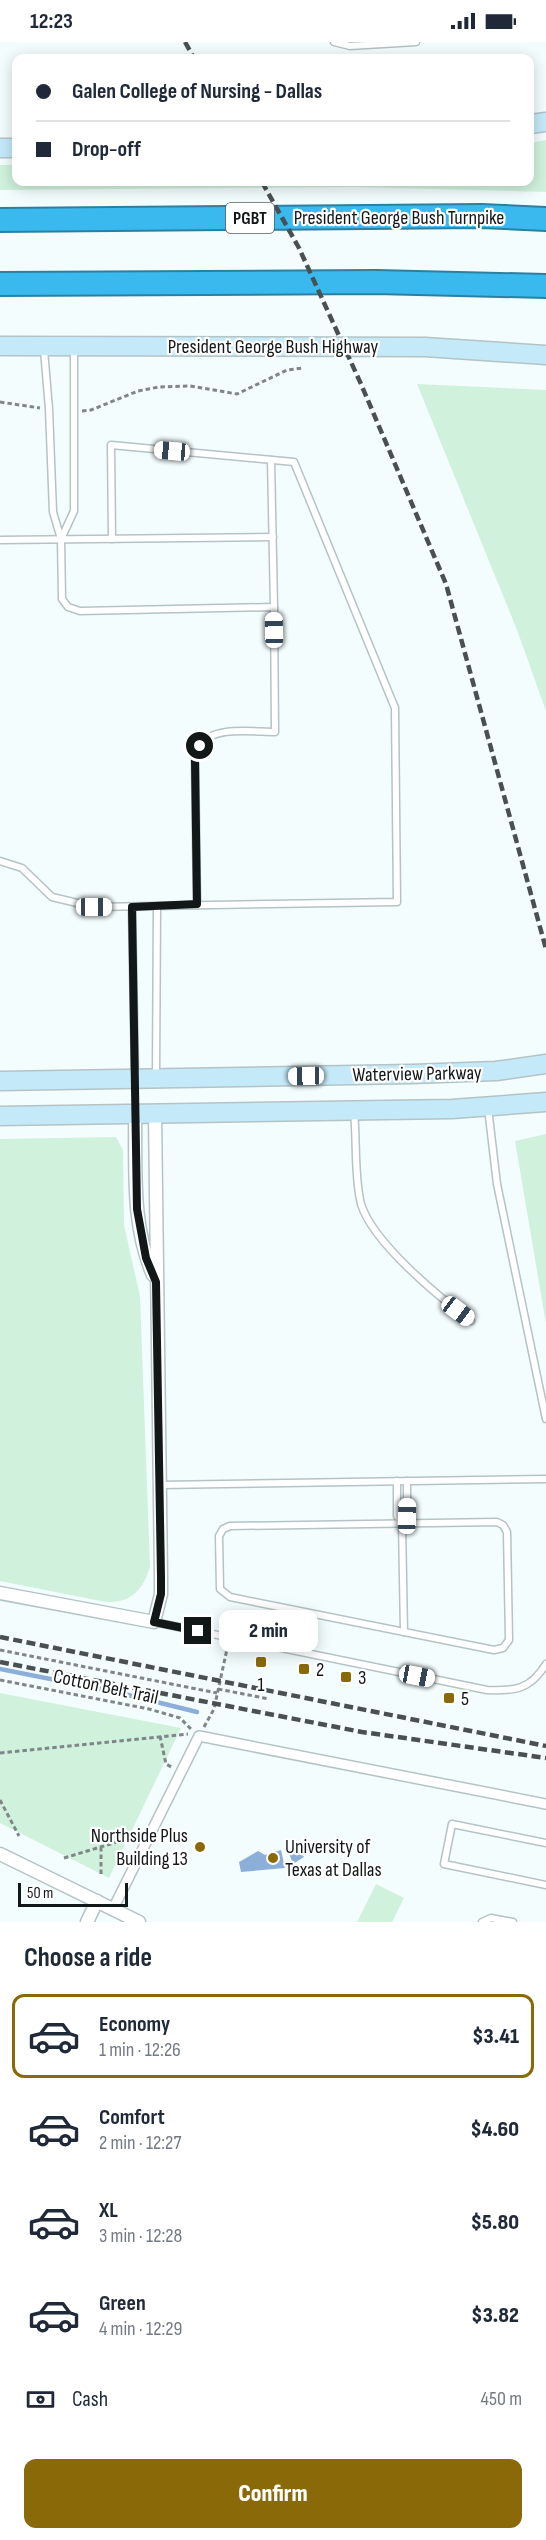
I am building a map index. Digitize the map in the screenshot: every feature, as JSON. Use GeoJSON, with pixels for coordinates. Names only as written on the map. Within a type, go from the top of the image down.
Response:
{"type":"FeatureCollection","features":[{"type":"Feature","properties":{"kind":"highway","name":"President George Bush Turnpike"},"geometry":{"type":"LineString","coordinates":[[6,218],[470,216],[546,219]]}},
{"type":"Feature","properties":{"kind":"highway"},"geometry":{"type":"LineString","coordinates":[[0,284],[376,282],[546,286]]}},
{"type":"Feature","properties":{"kind":"main road","name":"President George Bush Highway"},"geometry":{"type":"LineString","coordinates":[[0,346],[425,347],[546,355]]}},
{"type":"Feature","properties":{"kind":"main road","name":"Waterview Parkway"},"geometry":{"type":"LineString","coordinates":[[0,1081],[156,1080],[496,1071],[546,1064]]}},
{"type":"Feature","properties":{"kind":"main road"},"geometry":{"type":"LineString","coordinates":[[135,1080],[135,1113]]}},
{"type":"Feature","properties":{"kind":"main road"},"geometry":{"type":"LineString","coordinates":[[155,1113],[156,1080]]}},
{"type":"Feature","properties":{"kind":"main road","name":"Waterview Parkway"},"geometry":{"type":"LineString","coordinates":[[0,1116],[488,1108],[546,1102]]}},
{"type":"Feature","properties":{"kind":"street"},"geometry":{"type":"LineString","coordinates":[[135,1113],[139,1228],[146,1258],[156,1282]]}},
{"type":"Feature","properties":{"kind":"street"},"geometry":{"type":"LineString","coordinates":[[0,1593],[154,1622],[161,1594],[155,1113]]}},
{"type":"Feature","properties":{"kind":"street"},"geometry":{"type":"LineString","coordinates":[[113,1909],[199,1736],[546,1804]]}},
{"type":"Feature","properties":{"kind":"street"},"geometry":{"type":"LineString","coordinates":[[0,1854],[132,1920]]}},
{"type":"Feature","properties":{"kind":"street"},"geometry":{"type":"LineString","coordinates":[[87,1922],[97,1901]]}},
{"type":"Feature","properties":{"kind":"lane"},"geometry":{"type":"LineString","coordinates":[[334,42],[350,46],[416,42]]}},
{"type":"Feature","properties":{"kind":"lane"},"geometry":{"type":"LineString","coordinates":[[43,346],[49,409],[53,512],[61,539],[62,599],[69,607],[80,611],[274,607]]}},
{"type":"Feature","properties":{"kind":"lane"},"geometry":{"type":"LineString","coordinates":[[61,539],[74,512],[74,346]]}},
{"type":"Feature","properties":{"kind":"lane"},"geometry":{"type":"LineString","coordinates":[[0,861],[22,868],[52,897],[94,907],[397,902],[395,708],[294,462],[111,445],[112,539]]}},
{"type":"Feature","properties":{"kind":"lane"},"geometry":{"type":"LineString","coordinates":[[197,904],[195,760],[200,746],[209,736],[219,733],[275,732],[271,460]]}},
{"type":"Feature","properties":{"kind":"lane"},"geometry":{"type":"LineString","coordinates":[[0,540],[273,537]]}},
{"type":"Feature","properties":{"kind":"lane"},"geometry":{"type":"LineString","coordinates":[[132,907],[135,1080]]}},
{"type":"Feature","properties":{"kind":"lane"},"geometry":{"type":"LineString","coordinates":[[156,1080],[157,907]]}},
{"type":"Feature","properties":{"kind":"lane"},"geometry":{"type":"LineString","coordinates":[[488,1108],[497,1184],[546,1419]]}},
{"type":"Feature","properties":{"kind":"lane"},"geometry":{"type":"LineString","coordinates":[[354,1111],[361,1204],[374,1230],[430,1290],[471,1321]]}},
{"type":"Feature","properties":{"kind":"lane"},"geometry":{"type":"LineString","coordinates":[[159,1485],[546,1479]]}},
{"type":"Feature","properties":{"kind":"lane"},"geometry":{"type":"LineString","coordinates":[[397,1481],[397,1516],[402,1523],[404,1632]]}},
{"type":"Feature","properties":{"kind":"lane"},"geometry":{"type":"LineString","coordinates":[[402,1523],[407,1516],[407,1481]]}},
{"type":"Feature","properties":{"kind":"lane"},"geometry":{"type":"LineString","coordinates":[[497,1522],[503,1525],[507,1532],[509,1640],[503,1647],[494,1650],[230,1598],[220,1589],[219,1536],[222,1529],[230,1526],[402,1523],[497,1522]]}},
{"type":"Feature","properties":{"kind":"lane"},"geometry":{"type":"LineString","coordinates":[[154,1622],[487,1690],[510,1691],[530,1684],[546,1664]]}},
{"type":"Feature","properties":{"kind":"lane"},"geometry":{"type":"LineString","coordinates":[[546,1843],[452,1824],[444,1864],[546,1885]]}},
{"type":"Feature","properties":{"kind":"lane"},"geometry":{"type":"LineString","coordinates":[[482,1922],[491,1918],[513,1922]]}},
{"type":"Feature","properties":{"kind":"path"},"geometry":{"type":"LineString","coordinates":[[75,411],[91,410],[138,391],[159,387],[190,386],[237,394],[287,370],[303,368]]}},
{"type":"Feature","properties":{"kind":"path"},"geometry":{"type":"LineString","coordinates":[[0,402],[49,409]]}},
{"type":"Feature","properties":{"kind":"path"},"geometry":{"type":"LineString","coordinates":[[0,1753],[182,1733],[199,1736],[214,1709],[227,1649]]}},
{"type":"Feature","properties":{"kind":"path"},"geometry":{"type":"LineString","coordinates":[[0,1650],[269,1699]]}},
{"type":"Feature","properties":{"kind":"path","name":"Cotton Belt Trail"},"geometry":{"type":"LineString","coordinates":[[0,1680],[149,1709],[180,1718],[199,1736]]}},
{"type":"Feature","properties":{"kind":"path"},"geometry":{"type":"LineString","coordinates":[[160,1736],[166,1764]]}},
{"type":"Feature","properties":{"kind":"path"},"geometry":{"type":"LineString","coordinates":[[0,1800],[19,1836]]}},
{"type":"Feature","properties":{"kind":"path"},"geometry":{"type":"LineString","coordinates":[[64,1858],[152,1831]]}},
{"type":"Feature","properties":{"kind":"path"},"geometry":{"type":"LineString","coordinates":[[101,1848],[101,1877]]}},
{"type":"Feature","properties":{"kind":"green space"},"geometry":{"type":"Polygon","coordinates":[[[546,140],[546,192],[355,187],[0,190],[0,165],[12,165],[12,186],[534,186],[534,142],[546,140]]]}},
{"type":"Feature","properties":{"kind":"green space"},"geometry":{"type":"Polygon","coordinates":[[[417,384],[546,390],[546,711],[517,630],[417,384]]]}},
{"type":"Feature","properties":{"kind":"green space"},"geometry":{"type":"Polygon","coordinates":[[[546,1134],[546,1324],[515,1141],[546,1134]]]}},
{"type":"Feature","properties":{"kind":"green space"},"geometry":{"type":"Polygon","coordinates":[[[116,1137],[123,1150],[124,1225],[140,1296],[150,1567],[144,1582],[135,1594],[115,1602],[106,1602],[0,1581],[0,1139],[116,1137]]]}},
{"type":"Feature","properties":{"kind":"green space"},"geometry":{"type":"Polygon","coordinates":[[[0,1693],[181,1728],[109,1878],[0,1823],[0,1693]]]}},
{"type":"Feature","properties":{"kind":"green space"},"geometry":{"type":"Polygon","coordinates":[[[376,1884],[404,1898],[392,1922],[357,1922],[376,1884]]]}},
{"type":"Feature","properties":{"kind":"water"},"geometry":{"type":"Polygon","coordinates":[[[294,1845],[304,1857],[293,1864],[287,1848],[294,1845]]]}},
{"type":"Feature","properties":{"kind":"water"},"geometry":{"type":"Polygon","coordinates":[[[281,1850],[285,1868],[241,1872],[239,1862],[258,1851],[265,1855],[281,1850]]]}},
{"type":"Feature","properties":{"kind":"waterway"},"geometry":{"type":"LineString","coordinates":[[0,1669],[116,1692],[197,1712]]}},
{"type":"Feature","properties":{"kind":"railway"},"geometry":{"type":"LineString","coordinates":[[185,42],[192,54]]}},
{"type":"Feature","properties":{"kind":"railway"},"geometry":{"type":"LineString","coordinates":[[264,186],[299,248],[361,384],[446,584],[546,949]]}},
{"type":"Feature","properties":{"kind":"railway"},"geometry":{"type":"LineString","coordinates":[[0,1637],[546,1746]]}},
{"type":"Feature","properties":{"kind":"railway"},"geometry":{"type":"LineString","coordinates":[[0,1662],[362,1732],[546,1758]]}},
{"type":"Feature","properties":{"kind":"place","name":"1"},"geometry":{"type":"Point","coordinates":[261,1662]}},
{"type":"Feature","properties":{"kind":"place","name":"2"},"geometry":{"type":"Point","coordinates":[304,1669]}},
{"type":"Feature","properties":{"kind":"place","name":"3"},"geometry":{"type":"Point","coordinates":[346,1677]}},
{"type":"Feature","properties":{"kind":"place","name":"5"},"geometry":{"type":"Point","coordinates":[449,1698]}},
{"type":"Feature","properties":{"kind":"place","name":"Northside Plus Building 13"},"geometry":{"type":"Point","coordinates":[200,1847]}},
{"type":"Feature","properties":{"kind":"place","name":"University of Texas at Dallas"},"geometry":{"type":"Point","coordinates":[273,1858]}},
{"type":"Feature","properties":{"kind":"route"},"geometry":{"type":"LineString","coordinates":[[198,1631],[154,1622],[161,1594],[156,1282],[146,1258],[137,1209],[132,907],[197,904],[195,760],[200,746]]}}]}
